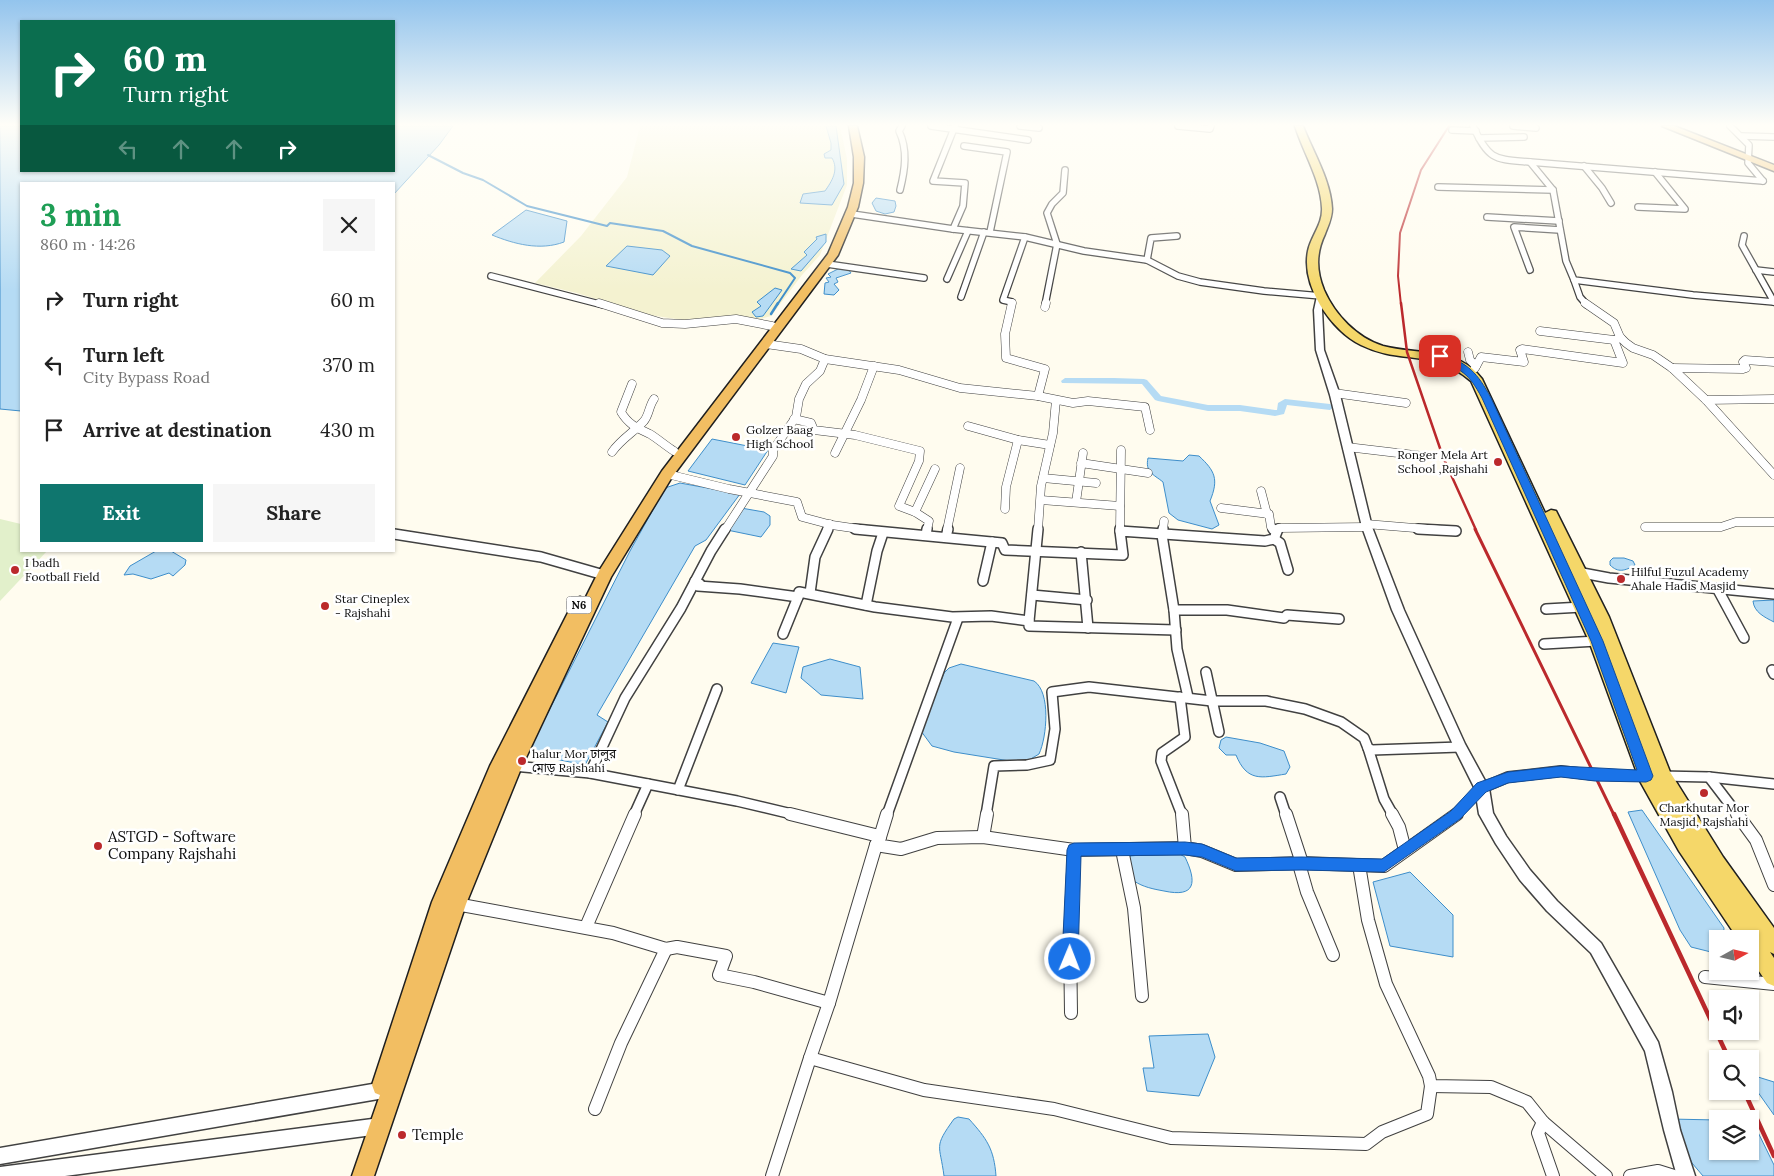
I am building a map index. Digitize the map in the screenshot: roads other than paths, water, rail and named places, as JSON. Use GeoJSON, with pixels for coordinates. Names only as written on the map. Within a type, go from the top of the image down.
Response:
{"type":"FeatureCollection","features":[{"type":"Feature","properties":{"kind":"highway","name":"N6"},"geometry":{"type":"LineString","coordinates":[[387,1090],[442,902],[499,766],[638,503],[674,451],[772,326],[825,254],[844,213],[852,181]]}},
{"type":"Feature","properties":{"kind":"highway","name":"N6"},"geometry":{"type":"LineString","coordinates":[[363,1176],[374,1127],[456,904],[513,766],[600,573],[667,474],[827,264],[852,214],[858,181]]}},
{"type":"Feature","properties":{"kind":"main road"},"geometry":{"type":"LineString","coordinates":[[1320,181],[1327,208],[1313,251],[1311,265],[1321,296],[1340,323],[1354,336],[1365,342],[1376,347],[1440,356],[1457,363],[1476,379],[1571,572],[1607,632],[1663,776],[1716,863],[1774,944]]}},
{"type":"Feature","properties":{"kind":"main road"},"geometry":{"type":"LineString","coordinates":[[1324,181],[1334,209],[1320,266],[1331,298],[1349,323],[1369,338],[1386,343],[1444,352],[1475,367],[1485,380],[1516,439],[1571,572],[1582,608],[1597,641],[1646,776],[1686,845],[1774,976]]}},
{"type":"Feature","properties":{"kind":"street"},"geometry":{"type":"LineString","coordinates":[[900,190],[902,181]]}},
{"type":"Feature","properties":{"kind":"street"},"geometry":{"type":"LineString","coordinates":[[933,181],[966,183],[963,206],[953,229]]}},
{"type":"Feature","properties":{"kind":"street"},"geometry":{"type":"LineString","coordinates":[[961,297],[987,232],[1000,181]]}},
{"type":"Feature","properties":{"kind":"street"},"geometry":{"type":"LineString","coordinates":[[1045,307],[1056,244],[1047,214],[1052,204],[1063,194],[1064,181]]}},
{"type":"Feature","properties":{"kind":"street"},"geometry":{"type":"LineString","coordinates":[[1468,352],[1470,360],[1475,367],[1481,357],[1524,362],[1520,350],[1522,349],[1623,363],[1614,323],[1585,303],[1580,297],[1566,261],[1552,190],[1545,181]]}},
{"type":"Feature","properties":{"kind":"street"},"geometry":{"type":"LineString","coordinates":[[1596,181],[1610,203]]}},
{"type":"Feature","properties":{"kind":"street"},"geometry":{"type":"LineString","coordinates":[[1638,207],[1686,210],[1662,181]]}},
{"type":"Feature","properties":{"kind":"street"},"geometry":{"type":"LineString","coordinates":[[1438,187],[1552,190]]}},
{"type":"Feature","properties":{"kind":"street"},"geometry":{"type":"LineString","coordinates":[[852,214],[968,231],[1025,237],[1084,251],[1147,260],[1178,276],[1200,282],[1264,291],[1321,296],[1318,310],[1320,350],[1334,393],[1367,525],[1398,610],[1460,747],[1482,788],[1486,814],[1501,840],[1525,875],[1552,906],[1596,948],[1652,1048],[1672,1130],[1686,1176]]}},
{"type":"Feature","properties":{"kind":"street"},"geometry":{"type":"LineString","coordinates":[[1488,217],[1559,221]]}},
{"type":"Feature","properties":{"kind":"street"},"geometry":{"type":"LineString","coordinates":[[1530,270],[1514,227],[1560,230]]}},
{"type":"Feature","properties":{"kind":"street"},"geometry":{"type":"LineString","coordinates":[[947,279],[968,231]]}},
{"type":"Feature","properties":{"kind":"street"},"geometry":{"type":"LineString","coordinates":[[1147,260],[1151,238],[1177,236]]}},
{"type":"Feature","properties":{"kind":"street"},"geometry":{"type":"LineString","coordinates":[[1574,280],[1693,295],[1774,302],[1772,294],[1742,245],[1744,236]]}},
{"type":"Feature","properties":{"kind":"street"},"geometry":{"type":"LineString","coordinates":[[1025,237],[1003,300],[1012,302],[1005,334],[1006,358],[1045,369],[1038,396]]}},
{"type":"Feature","properties":{"kind":"street"},"geometry":{"type":"LineString","coordinates":[[827,264],[924,278]]}},
{"type":"Feature","properties":{"kind":"street"},"geometry":{"type":"LineString","coordinates":[[1756,270],[1774,272]]}},
{"type":"Feature","properties":{"kind":"street"},"geometry":{"type":"LineString","coordinates":[[491,276],[613,307],[662,323],[685,324],[736,319],[772,326]]}},
{"type":"Feature","properties":{"kind":"street"},"geometry":{"type":"LineString","coordinates":[[1540,332],[1617,339],[1633,348],[1653,355],[1672,368],[1706,400],[1774,475]]}},
{"type":"Feature","properties":{"kind":"street"},"geometry":{"type":"LineString","coordinates":[[766,344],[801,349],[824,359],[899,370],[960,388],[1038,396],[1073,402],[1088,401],[1145,407],[1150,430]]}},
{"type":"Feature","properties":{"kind":"street"},"geometry":{"type":"LineString","coordinates":[[590,773],[625,698],[712,551],[773,456],[773,450],[794,419],[806,384],[820,371],[824,359]]}},
{"type":"Feature","properties":{"kind":"street"},"geometry":{"type":"LineString","coordinates":[[1672,368],[1743,369],[1746,368],[1743,362],[1745,360],[1774,362]]}},
{"type":"Feature","properties":{"kind":"street"},"geometry":{"type":"LineString","coordinates":[[835,454],[861,400],[874,366]]}},
{"type":"Feature","properties":{"kind":"street"},"geometry":{"type":"LineString","coordinates":[[632,384],[621,412],[626,420],[635,428],[651,435],[674,451]]}},
{"type":"Feature","properties":{"kind":"street"},"geometry":{"type":"LineString","coordinates":[[1334,393],[1406,403]]}},
{"type":"Feature","properties":{"kind":"street"},"geometry":{"type":"LineString","coordinates":[[612,452],[620,441],[645,420],[648,408],[654,399]]}},
{"type":"Feature","properties":{"kind":"street"},"geometry":{"type":"LineString","coordinates":[[1706,400],[1774,399]]}},
{"type":"Feature","properties":{"kind":"street"},"geometry":{"type":"LineString","coordinates":[[1056,400],[1043,478],[1037,552],[1028,621],[1030,626],[1176,630]]}},
{"type":"Feature","properties":{"kind":"street"},"geometry":{"type":"LineString","coordinates":[[794,419],[811,423],[814,430],[845,434],[920,451],[919,461],[898,506],[915,512],[929,521],[926,535]]}},
{"type":"Feature","properties":{"kind":"street"},"geometry":{"type":"LineString","coordinates":[[968,426],[1018,440],[1050,445]]}},
{"type":"Feature","properties":{"kind":"street"},"geometry":{"type":"LineString","coordinates":[[1006,510],[1006,487],[1018,440]]}},
{"type":"Feature","properties":{"kind":"street"},"geometry":{"type":"LineString","coordinates":[[1347,447],[1423,456]]}},
{"type":"Feature","properties":{"kind":"street"},"geometry":{"type":"LineString","coordinates":[[667,474],[729,489],[749,491],[797,502],[802,517],[830,524],[883,533],[926,535],[1002,543],[1005,550],[1081,552],[1123,556],[1120,531],[1121,450]]}},
{"type":"Feature","properties":{"kind":"street"},"geometry":{"type":"LineString","coordinates":[[1076,502],[1083,453]]}},
{"type":"Feature","properties":{"kind":"street"},"geometry":{"type":"LineString","coordinates":[[1081,463],[1148,473]]}},
{"type":"Feature","properties":{"kind":"street"},"geometry":{"type":"LineString","coordinates":[[946,537],[960,468]]}},
{"type":"Feature","properties":{"kind":"street"},"geometry":{"type":"LineString","coordinates":[[915,512],[935,469]]}},
{"type":"Feature","properties":{"kind":"street"},"geometry":{"type":"LineString","coordinates":[[1043,478],[1096,483]]}},
{"type":"Feature","properties":{"kind":"street"},"geometry":{"type":"LineString","coordinates":[[1261,491],[1267,514],[1269,514],[1270,527],[1280,543],[1288,570]]}},
{"type":"Feature","properties":{"kind":"street"},"geometry":{"type":"LineString","coordinates":[[1041,500],[1120,506]]}},
{"type":"Feature","properties":{"kind":"street"},"geometry":{"type":"LineString","coordinates":[[1221,508],[1267,514]]}},
{"type":"Feature","properties":{"kind":"street"},"geometry":{"type":"LineString","coordinates":[[1164,521],[1162,535],[1174,610],[1184,697],[1185,737],[1162,753],[1161,761],[1183,817],[1185,848]]}},
{"type":"Feature","properties":{"kind":"street"},"geometry":{"type":"LineString","coordinates":[[1645,527],[1721,527],[1736,522],[1774,522]]}},
{"type":"Feature","properties":{"kind":"street"},"geometry":{"type":"LineString","coordinates":[[810,593],[815,557],[830,524]]}},
{"type":"Feature","properties":{"kind":"street"},"geometry":{"type":"LineString","coordinates":[[1120,531],[1266,541],[1275,536],[1279,528],[1367,525],[1456,531]]}},
{"type":"Feature","properties":{"kind":"street"},"geometry":{"type":"LineString","coordinates":[[866,605],[873,579],[872,571],[875,552],[883,533]]}},
{"type":"Feature","properties":{"kind":"street"},"geometry":{"type":"LineString","coordinates":[[395,534],[541,557],[600,573]]}},
{"type":"Feature","properties":{"kind":"street"},"geometry":{"type":"LineString","coordinates":[[983,581],[992,542]]}},
{"type":"Feature","properties":{"kind":"street"},"geometry":{"type":"LineString","coordinates":[[1081,552],[1087,600],[1088,628]]}},
{"type":"Feature","properties":{"kind":"street"},"geometry":{"type":"LineString","coordinates":[[1571,572],[1609,578],[1774,594]]}},
{"type":"Feature","properties":{"kind":"street"},"geometry":{"type":"LineString","coordinates":[[695,582],[700,584],[698,586],[740,589],[798,597]]}},
{"type":"Feature","properties":{"kind":"street"},"geometry":{"type":"LineString","coordinates":[[1717,588],[1744,638]]}},
{"type":"Feature","properties":{"kind":"street"},"geometry":{"type":"LineString","coordinates":[[783,634],[799,592],[866,605],[958,618],[991,616],[1028,621]]}},
{"type":"Feature","properties":{"kind":"street"},"geometry":{"type":"LineString","coordinates":[[1032,595],[1087,600]]}},
{"type":"Feature","properties":{"kind":"street"},"geometry":{"type":"LineString","coordinates":[[1546,609],[1582,608]]}},
{"type":"Feature","properties":{"kind":"street"},"geometry":{"type":"LineString","coordinates":[[1174,610],[1227,610],[1284,618],[1287,615],[1339,619]]}},
{"type":"Feature","properties":{"kind":"street"},"geometry":{"type":"LineString","coordinates":[[772,1176],[829,1003],[895,789],[958,618]]}},
{"type":"Feature","properties":{"kind":"street"},"geometry":{"type":"LineString","coordinates":[[1544,644],[1597,641]]}},
{"type":"Feature","properties":{"kind":"street"},"geometry":{"type":"LineString","coordinates":[[1206,672],[1218,732]]}},
{"type":"Feature","properties":{"kind":"street"},"geometry":{"type":"LineString","coordinates":[[678,790],[717,688]]}},
{"type":"Feature","properties":{"kind":"street"},"geometry":{"type":"LineString","coordinates":[[983,837],[994,766],[1027,766],[1050,760],[1055,729],[1052,692],[1089,688],[1212,701],[1266,701],[1305,709],[1341,722],[1364,738],[1384,799],[1399,827],[1405,850]]}},
{"type":"Feature","properties":{"kind":"street"},"geometry":{"type":"LineString","coordinates":[[1368,748],[1372,750],[1460,747]]}},
{"type":"Feature","properties":{"kind":"street"},"geometry":{"type":"LineString","coordinates":[[513,766],[590,773],[737,801],[901,849],[937,838],[983,837],[1074,850],[1185,848],[1202,850],[1236,865],[1384,866],[1456,815],[1482,788],[1508,777],[1561,772],[1595,775],[1709,777],[1774,784]]}},
{"type":"Feature","properties":{"kind":"street"},"geometry":{"type":"LineString","coordinates":[[1709,777],[1756,840],[1774,885]]}},
{"type":"Feature","properties":{"kind":"street"},"geometry":{"type":"LineString","coordinates":[[586,927],[648,784]]}},
{"type":"Feature","properties":{"kind":"street"},"geometry":{"type":"LineString","coordinates":[[1280,797],[1307,892],[1333,955]]}},
{"type":"Feature","properties":{"kind":"street"},"geometry":{"type":"LineString","coordinates":[[1071,1014],[1070,941],[1074,850]]}},
{"type":"Feature","properties":{"kind":"street"},"geometry":{"type":"LineString","coordinates":[[1122,850],[1134,908],[1142,996]]}},
{"type":"Feature","properties":{"kind":"street"},"geometry":{"type":"LineString","coordinates":[[810,1058],[924,1090],[1054,1109],[1170,1138],[1366,1144],[1382,1132],[1427,1114],[1431,1086],[1429,1076],[1386,984],[1368,920],[1359,865]]}},
{"type":"Feature","properties":{"kind":"street"},"geometry":{"type":"LineString","coordinates":[[456,904],[586,927],[666,949],[677,948],[726,956],[719,975],[754,982],[829,1003]]}},
{"type":"Feature","properties":{"kind":"street"},"geometry":{"type":"LineString","coordinates":[[595,1109],[621,1044],[666,949]]}},
{"type":"Feature","properties":{"kind":"street"},"geometry":{"type":"LineString","coordinates":[[1705,977],[1774,984]]}},
{"type":"Feature","properties":{"kind":"street"},"geometry":{"type":"LineString","coordinates":[[1431,1086],[1491,1087],[1527,1102],[1543,1122],[1606,1176]]}},
{"type":"Feature","properties":{"kind":"street"},"geometry":{"type":"LineString","coordinates":[[0,1156],[387,1090]]}},
{"type":"Feature","properties":{"kind":"street"},"geometry":{"type":"LineString","coordinates":[[1543,1122],[1538,1133],[1553,1176]]}},
{"type":"Feature","properties":{"kind":"street"},"geometry":{"type":"LineString","coordinates":[[0,1176],[374,1127]]}},
{"type":"Feature","properties":{"kind":"street"},"geometry":{"type":"LineString","coordinates":[[1630,1176],[1647,1171],[1668,1172],[1674,1176]]}},
{"type":"Feature","properties":{"kind":"water"},"geometry":{"type":"Polygon","coordinates":[[[0,181],[406,181],[395,193],[395,182],[20,182],[20,411],[0,409],[0,181]]]}},
{"type":"Feature","properties":{"kind":"water"},"geometry":{"type":"Polygon","coordinates":[[[831,181],[844,181],[844,184],[832,205],[800,203],[803,194],[825,191],[831,181]]]}},
{"type":"Feature","properties":{"kind":"water"},"geometry":{"type":"Polygon","coordinates":[[[876,198],[895,201],[894,212],[885,214],[876,211],[872,203],[876,198]]]}},
{"type":"Feature","properties":{"kind":"water"},"geometry":{"type":"Polygon","coordinates":[[[526,210],[567,221],[564,242],[555,245],[536,246],[509,241],[492,235],[526,210]]]}},
{"type":"Feature","properties":{"kind":"water"},"geometry":{"type":"Polygon","coordinates":[[[826,234],[826,242],[801,271],[791,269],[807,255],[804,252],[817,239],[816,237],[826,234]]]}},
{"type":"Feature","properties":{"kind":"water"},"geometry":{"type":"Polygon","coordinates":[[[627,246],[662,250],[670,256],[653,275],[606,266],[627,246]]]}},
{"type":"Feature","properties":{"kind":"water"},"geometry":{"type":"Polygon","coordinates":[[[840,268],[848,269],[851,273],[836,278],[838,282],[834,284],[839,290],[834,295],[824,294],[825,283],[829,282],[826,278],[831,277],[828,274],[840,268]]]}},
{"type":"Feature","properties":{"kind":"water"},"geometry":{"type":"Polygon","coordinates":[[[775,288],[782,290],[763,316],[756,317],[752,312],[761,306],[757,302],[775,288]]]}},
{"type":"Feature","properties":{"kind":"water"},"geometry":{"type":"Polygon","coordinates":[[[712,439],[768,450],[745,485],[688,471],[712,439]]]}},
{"type":"Feature","properties":{"kind":"water"},"geometry":{"type":"Polygon","coordinates":[[[1189,455],[1199,456],[1209,466],[1214,476],[1215,481],[1210,501],[1219,525],[1212,529],[1178,520],[1169,513],[1163,482],[1149,470],[1147,463],[1148,458],[1183,461],[1189,455]]]}},
{"type":"Feature","properties":{"kind":"water"},"geometry":{"type":"Polygon","coordinates":[[[680,483],[740,494],[706,540],[695,546],[597,715],[608,722],[585,765],[540,756],[530,748],[630,551],[665,488],[680,483]]]}},
{"type":"Feature","properties":{"kind":"water"},"geometry":{"type":"Polygon","coordinates":[[[741,508],[764,512],[770,516],[770,525],[761,537],[727,530],[741,508]]]}},
{"type":"Feature","properties":{"kind":"water"},"geometry":{"type":"Polygon","coordinates":[[[154,552],[173,552],[186,560],[185,565],[173,576],[169,573],[151,579],[133,574],[124,575],[130,566],[154,552]]]}},
{"type":"Feature","properties":{"kind":"water"},"geometry":{"type":"Polygon","coordinates":[[[1613,558],[1624,558],[1633,561],[1635,565],[1625,570],[1619,570],[1610,565],[1610,561],[1613,558]]]}},
{"type":"Feature","properties":{"kind":"water"},"geometry":{"type":"Polygon","coordinates":[[[1774,600],[1774,622],[1757,611],[1753,601],[1774,600]]]}},
{"type":"Feature","properties":{"kind":"water"},"geometry":{"type":"Polygon","coordinates":[[[773,643],[799,647],[786,693],[751,683],[773,643]]]}},
{"type":"Feature","properties":{"kind":"water"},"geometry":{"type":"Polygon","coordinates":[[[830,659],[860,667],[863,699],[821,695],[801,678],[803,667],[830,659]]]}},
{"type":"Feature","properties":{"kind":"water"},"geometry":{"type":"Polygon","coordinates":[[[961,664],[1034,681],[1043,695],[1046,715],[1044,737],[1039,754],[1029,760],[1010,761],[954,752],[932,746],[921,731],[944,673],[949,668],[961,664]]]}},
{"type":"Feature","properties":{"kind":"water"},"geometry":{"type":"Polygon","coordinates":[[[1226,737],[1260,743],[1284,751],[1290,767],[1286,774],[1269,777],[1250,774],[1240,764],[1236,755],[1226,755],[1219,748],[1221,740],[1226,737]]]}},
{"type":"Feature","properties":{"kind":"water"},"geometry":{"type":"Polygon","coordinates":[[[1642,810],[1724,928],[1724,930],[1709,930],[1709,952],[1691,947],[1680,930],[1628,812],[1642,810]]]}},
{"type":"Feature","properties":{"kind":"water"},"geometry":{"type":"Polygon","coordinates":[[[1176,852],[1185,857],[1189,866],[1192,881],[1188,890],[1175,893],[1152,889],[1134,881],[1128,860],[1130,856],[1176,852]]]}},
{"type":"Feature","properties":{"kind":"water"},"geometry":{"type":"Polygon","coordinates":[[[1410,872],[1453,915],[1453,957],[1390,946],[1373,882],[1410,872]]]}},
{"type":"Feature","properties":{"kind":"water"},"geometry":{"type":"Polygon","coordinates":[[[1208,1034],[1215,1057],[1199,1096],[1147,1091],[1143,1068],[1154,1068],[1149,1036],[1208,1034]]]}},
{"type":"Feature","properties":{"kind":"water"},"geometry":{"type":"Polygon","coordinates":[[[1759,1077],[1774,1082],[1774,1115],[1759,1094],[1759,1077]]]}},
{"type":"Feature","properties":{"kind":"water"},"geometry":{"type":"Polygon","coordinates":[[[958,1117],[969,1119],[989,1145],[996,1176],[944,1176],[940,1152],[941,1141],[954,1119],[958,1117]]]}},
{"type":"Feature","properties":{"kind":"water"},"geometry":{"type":"Polygon","coordinates":[[[1670,1119],[1709,1120],[1709,1160],[1759,1160],[1759,1134],[1774,1165],[1774,1176],[1703,1176],[1692,1163],[1670,1119]]]}},
{"type":"Feature","properties":{"kind":"waterway"},"geometry":{"type":"LineString","coordinates":[[484,181],[527,206],[607,226],[610,223],[663,231],[692,246],[790,273],[795,278],[777,305]]}},
{"type":"Feature","properties":{"kind":"waterway"},"geometry":{"type":"LineString","coordinates":[[771,314],[778,303]]}},
{"type":"Feature","properties":{"kind":"waterway"},"geometry":{"type":"LineString","coordinates":[[1065,381],[1114,380],[1144,382],[1158,398],[1208,408],[1240,408],[1275,413],[1281,412],[1281,405],[1285,402],[1330,407]]}},
{"type":"Feature","properties":{"kind":"railway"},"geometry":{"type":"LineString","coordinates":[[1401,305],[1398,276],[1400,233],[1417,181]]}},
{"type":"Feature","properties":{"kind":"railway"},"geometry":{"type":"LineString","coordinates":[[1401,303],[1407,352],[1443,457],[1476,530]]}},
{"type":"Feature","properties":{"kind":"railway"},"geometry":{"type":"LineString","coordinates":[[1475,529],[1614,815]]}},
{"type":"Feature","properties":{"kind":"railway"},"geometry":{"type":"LineString","coordinates":[[1614,814],[1725,1050]]}},
{"type":"Feature","properties":{"kind":"railway"},"geometry":{"type":"LineString","coordinates":[[1748,1100],[1774,1156]]}},
{"type":"Feature","properties":{"kind":"place","name":"Golzer Baag High School"},"geometry":{"type":"Point","coordinates":[736,437]}},
{"type":"Feature","properties":{"kind":"place","name":"Ronger Mela Art School ,Rajshahi"},"geometry":{"type":"Point","coordinates":[1498,462]}},
{"type":"Feature","properties":{"kind":"place","name":"I badh Football Field"},"geometry":{"type":"Point","coordinates":[15,570]}},
{"type":"Feature","properties":{"kind":"place","name":"Hilful Fuzul Academy Ahale Hadis Masjid"},"geometry":{"type":"Point","coordinates":[1621,579]}},
{"type":"Feature","properties":{"kind":"place","name":"Star Cineplex - Rajshahi"},"geometry":{"type":"Point","coordinates":[325,606]}},
{"type":"Feature","properties":{"kind":"place","name":"halur Mor ঢালুর মোড় Rajshahi"},"geometry":{"type":"Point","coordinates":[522,761]}},
{"type":"Feature","properties":{"kind":"place","name":"Charkhutar Mor Masjid, Rajshahi"},"geometry":{"type":"Point","coordinates":[1704,793]}},
{"type":"Feature","properties":{"kind":"place","name":"ASTGD - Software Company Rajshahi"},"geometry":{"type":"Point","coordinates":[98,846]}},
{"type":"Feature","properties":{"kind":"place","name":"Temple"},"geometry":{"type":"Point","coordinates":[402,1135]}}]}
